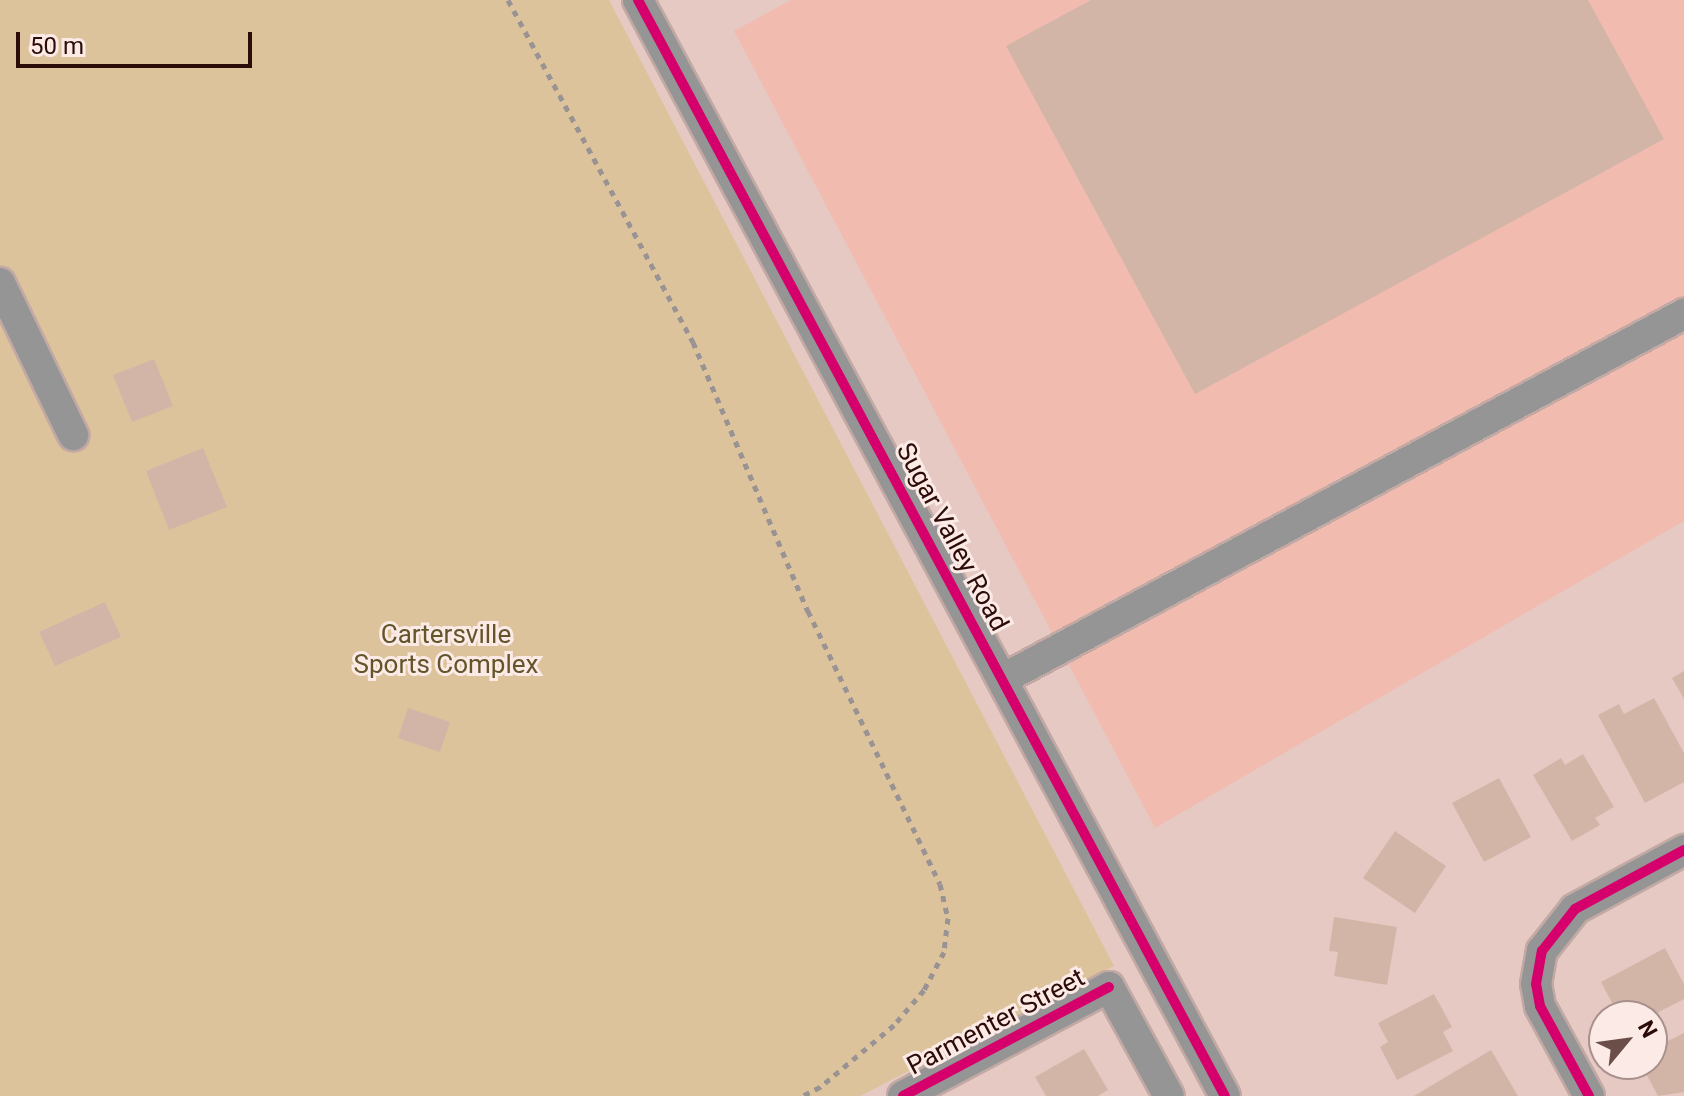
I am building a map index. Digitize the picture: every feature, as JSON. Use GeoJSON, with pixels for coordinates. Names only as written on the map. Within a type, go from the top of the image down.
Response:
{"type":"FeatureCollection","features":[{"type":"Feature","properties":{"kind":"street","name":"Sugar Valley Road"},"geometry":{"type":"LineString","coordinates":[[638,0],[1225,1096]]}},
{"type":"Feature","properties":{"kind":"street"},"geometry":{"type":"LineString","coordinates":[[0,283],[73,435]]}},
{"type":"Feature","properties":{"kind":"street"},"geometry":{"type":"LineString","coordinates":[[1003,679],[1684,314]]}},
{"type":"Feature","properties":{"kind":"street"},"geometry":{"type":"LineString","coordinates":[[1589,1096],[1540,1006],[1536,984],[1542,951],[1575,909],[1684,850]]}},
{"type":"Feature","properties":{"kind":"street","name":"Parmenter Street"},"geometry":{"type":"LineString","coordinates":[[903,1096],[1109,987],[1169,1096]]}},
{"type":"Feature","properties":{"kind":"path"},"geometry":{"type":"LineString","coordinates":[[508,0],[693,342],[808,611],[940,884],[948,918],[944,952],[924,990],[894,1025],[820,1087],[802,1096]]}},
{"type":"Feature","properties":{"kind":"shaded area"},"geometry":{"type":"Polygon","coordinates":[[[791,0],[1684,0],[1684,521],[1155,828],[734,31],[791,0]]]}},
{"type":"Feature","properties":{"kind":"green space","name":"Cartersville Sports Complex"},"geometry":{"type":"Polygon","coordinates":[[[0,0],[609,0],[1114,966],[860,1096],[0,1096],[0,0]]]}},
{"type":"Feature","properties":{"kind":"building"},"geometry":{"type":"Polygon","coordinates":[[[1091,0],[1588,0],[1664,139],[1195,394],[1006,46],[1091,0]]]}},
{"type":"Feature","properties":{"kind":"building"},"geometry":{"type":"Polygon","coordinates":[[[154,359],[173,406],[132,422],[113,375],[154,359]]]}},
{"type":"Feature","properties":{"kind":"building"},"geometry":{"type":"Polygon","coordinates":[[[203,448],[227,507],[169,530],[146,471],[203,448]]]}},
{"type":"Feature","properties":{"kind":"building"},"geometry":{"type":"Polygon","coordinates":[[[105,602],[121,637],[55,666],[39,632],[105,602]]]}},
{"type":"Feature","properties":{"kind":"building"},"geometry":{"type":"Polygon","coordinates":[[[1684,671],[1684,699],[1672,678],[1684,671]]]}},
{"type":"Feature","properties":{"kind":"building"},"geometry":{"type":"Polygon","coordinates":[[[1654,698],[1684,753],[1684,782],[1645,803],[1598,715],[1619,704],[1624,714],[1654,698]]]}},
{"type":"Feature","properties":{"kind":"building"},"geometry":{"type":"Polygon","coordinates":[[[408,708],[450,722],[440,752],[398,738],[408,708]]]}},
{"type":"Feature","properties":{"kind":"building"},"geometry":{"type":"Polygon","coordinates":[[[1583,754],[1614,807],[1595,818],[1600,825],[1572,841],[1533,775],[1561,758],[1565,765],[1583,754]]]}},
{"type":"Feature","properties":{"kind":"building"},"geometry":{"type":"Polygon","coordinates":[[[1499,778],[1531,837],[1484,862],[1452,803],[1499,778]]]}},
{"type":"Feature","properties":{"kind":"building"},"geometry":{"type":"Polygon","coordinates":[[[1395,831],[1446,866],[1415,913],[1363,878],[1395,831]]]}},
{"type":"Feature","properties":{"kind":"building"},"geometry":{"type":"Polygon","coordinates":[[[1334,917],[1397,927],[1387,985],[1334,976],[1338,952],[1329,951],[1334,917]]]}},
{"type":"Feature","properties":{"kind":"building"},"geometry":{"type":"Polygon","coordinates":[[[1665,948],[1684,984],[1684,999],[1668,1007],[1668,1000],[1611,1000],[1601,982],[1665,948]]]}},
{"type":"Feature","properties":{"kind":"building"},"geometry":{"type":"Polygon","coordinates":[[[1434,994],[1452,1027],[1443,1032],[1453,1051],[1397,1080],[1380,1047],[1388,1042],[1378,1023],[1434,994]]]}},
{"type":"Feature","properties":{"kind":"building"},"geometry":{"type":"Polygon","coordinates":[[[1684,1033],[1684,1092],[1658,1096],[1650,1080],[1668,1080],[1668,1041],[1684,1033]]]}},
{"type":"Feature","properties":{"kind":"building"},"geometry":{"type":"Polygon","coordinates":[[[1084,1049],[1108,1090],[1098,1096],[1046,1096],[1035,1077],[1084,1049]]]}},
{"type":"Feature","properties":{"kind":"building"},"geometry":{"type":"Polygon","coordinates":[[[1491,1050],[1518,1096],[1414,1096],[1491,1050]]]}},
{"type":"Feature","properties":{"kind":"cycle path"},"geometry":{"type":"LineString","coordinates":[[638,0],[1225,1096]]}},
{"type":"Feature","properties":{"kind":"cycle path"},"geometry":{"type":"LineString","coordinates":[[1589,1096],[1540,1006],[1536,984],[1542,951],[1575,909],[1684,850]]}},
{"type":"Feature","properties":{"kind":"cycle path"},"geometry":{"type":"LineString","coordinates":[[903,1096],[1109,987]]}}]}
